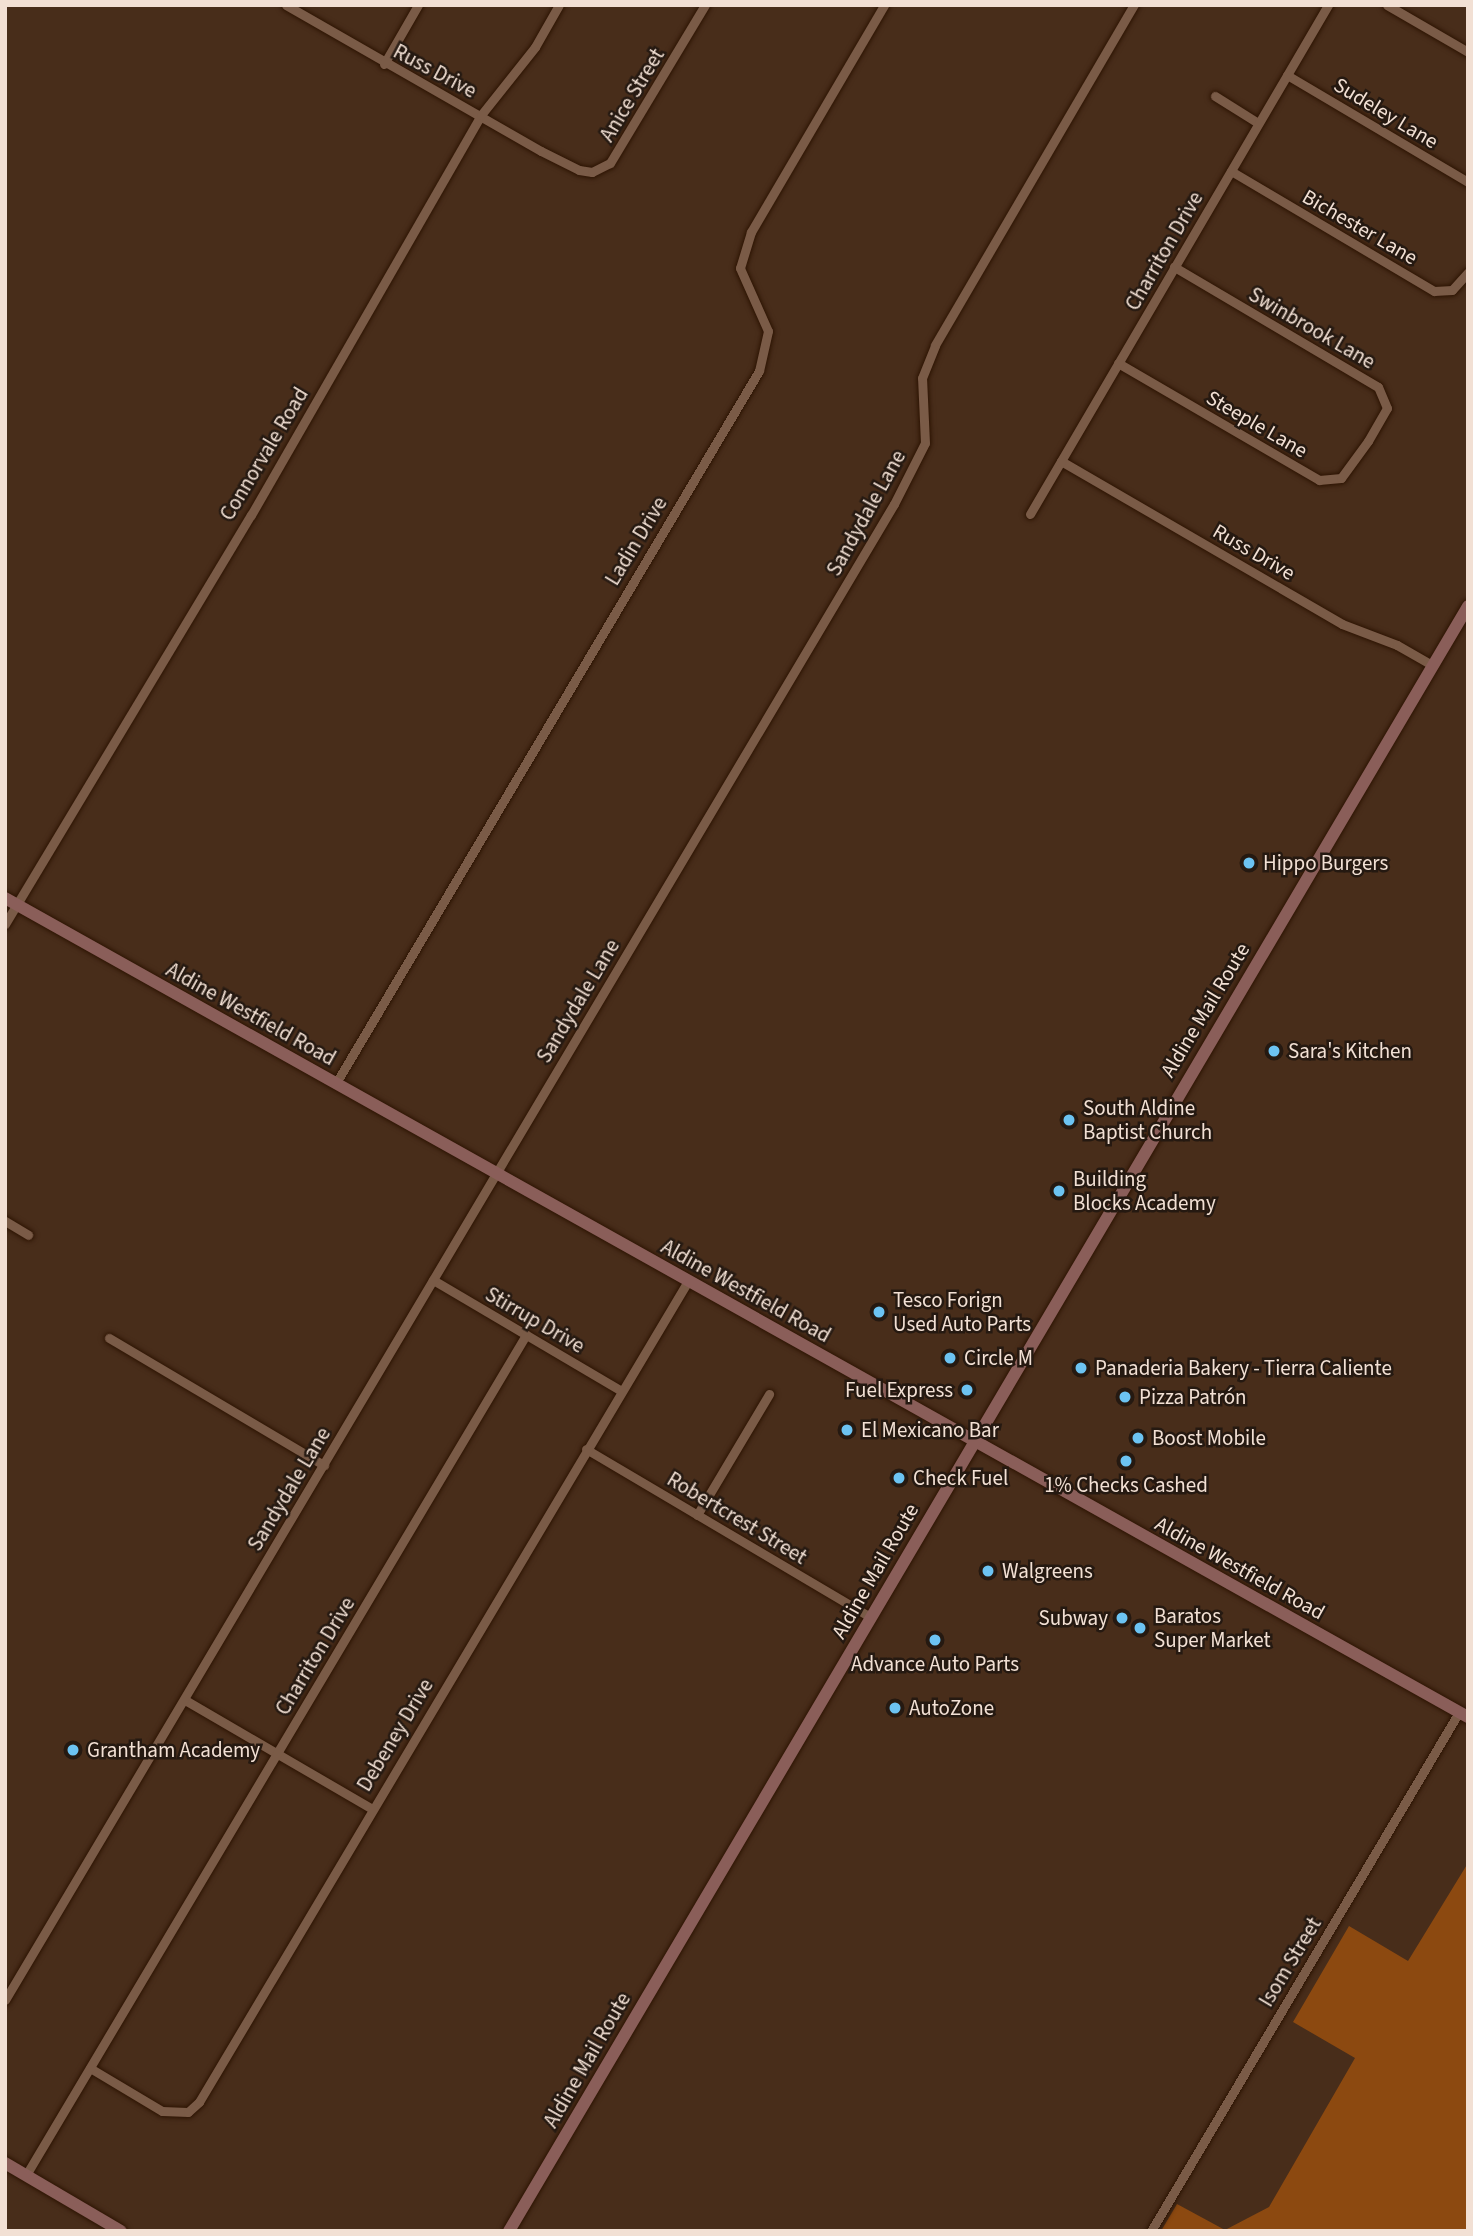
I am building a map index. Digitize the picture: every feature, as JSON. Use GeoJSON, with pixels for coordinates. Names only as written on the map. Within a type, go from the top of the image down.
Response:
{"type":"FeatureCollection","features":[{"type":"Feature","properties":{"kind":"main road","name":"Aldine Mail Route"},"geometry":{"type":"LineString","coordinates":[[509,2231],[1468,606]]}},
{"type":"Feature","properties":{"kind":"main road","name":"Aldine Westfield Road"},"geometry":{"type":"LineString","coordinates":[[11,901],[1464,1714]]}},
{"type":"Feature","properties":{"kind":"main road"},"geometry":{"type":"LineString","coordinates":[[5,2163],[121,2231]]}},
{"type":"Feature","properties":{"kind":"street","name":"Russ Drive"},"geometry":{"type":"LineString","coordinates":[[286,5],[384,64],[569,165]]}},
{"type":"Feature","properties":{"kind":"street"},"geometry":{"type":"LineString","coordinates":[[384,64],[418,5]]}},
{"type":"Feature","properties":{"kind":"street","name":"Connorvale Road"},"geometry":{"type":"LineString","coordinates":[[5,925],[11,901],[251,514],[481,115],[535,47],[559,5]]}},
{"type":"Feature","properties":{"kind":"street","name":"Anice Street"},"geometry":{"type":"LineString","coordinates":[[569,165],[592,172],[610,163],[705,5]]}},
{"type":"Feature","properties":{"kind":"street","name":"Ladin Drive"},"geometry":{"type":"LineString","coordinates":[[336,1083],[759,371],[768,331],[740,268],[751,232],[884,5]]}},
{"type":"Feature","properties":{"kind":"street","name":"Sandydale Lane"},"geometry":{"type":"LineString","coordinates":[[5,2000],[894,503],[925,443],[922,377],[934,345],[1134,5]]}},
{"type":"Feature","properties":{"kind":"street","name":"Charriton Drive"},"geometry":{"type":"LineString","coordinates":[[1030,514],[1328,5]]}},
{"type":"Feature","properties":{"kind":"street"},"geometry":{"type":"LineString","coordinates":[[1387,5],[1468,52]]}},
{"type":"Feature","properties":{"kind":"street","name":"Sudeley Lane"},"geometry":{"type":"LineString","coordinates":[[1287,75],[1468,182]]}},
{"type":"Feature","properties":{"kind":"street"},"geometry":{"type":"LineString","coordinates":[[1215,96],[1258,124]]}},
{"type":"Feature","properties":{"kind":"street","name":"Bichester Lane"},"geometry":{"type":"LineString","coordinates":[[1231,171],[1434,291],[1452,290],[1468,272]]}},
{"type":"Feature","properties":{"kind":"street","name":"Swinbrook Lane"},"geometry":{"type":"LineString","coordinates":[[1174,267],[1378,387],[1387,408],[1368,441]]}},
{"type":"Feature","properties":{"kind":"street","name":"Steeple Lane"},"geometry":{"type":"LineString","coordinates":[[1118,363],[1319,480],[1342,478],[1368,441]]}},
{"type":"Feature","properties":{"kind":"street","name":"Russ Drive"},"geometry":{"type":"LineString","coordinates":[[1061,461],[1342,624],[1397,645],[1432,665]]}},
{"type":"Feature","properties":{"kind":"street"},"geometry":{"type":"LineString","coordinates":[[5,1221],[28,1235]]}},
{"type":"Feature","properties":{"kind":"street","name":"Stirrup Drive"},"geometry":{"type":"LineString","coordinates":[[433,1280],[620,1390]]}},
{"type":"Feature","properties":{"kind":"street","name":"Debeney Drive"},"geometry":{"type":"LineString","coordinates":[[90,2068],[162,2111],[180,2114],[193,2109],[688,1280]]}},
{"type":"Feature","properties":{"kind":"street","name":"Charriton Drive"},"geometry":{"type":"LineString","coordinates":[[26,2175],[526,1335]]}},
{"type":"Feature","properties":{"kind":"street"},"geometry":{"type":"LineString","coordinates":[[109,1338],[324,1465]]}},
{"type":"Feature","properties":{"kind":"street"},"geometry":{"type":"LineString","coordinates":[[697,1515],[769,1394]]}},
{"type":"Feature","properties":{"kind":"street","name":"Robertcrest Street"},"geometry":{"type":"LineString","coordinates":[[586,1449],[870,1617]]}},
{"type":"Feature","properties":{"kind":"street"},"geometry":{"type":"LineString","coordinates":[[185,1700],[372,1809]]}},
{"type":"Feature","properties":{"kind":"street","name":"Isom Street"},"geometry":{"type":"LineString","coordinates":[[1151,2231],[1464,1714]]}},
{"type":"Feature","properties":{"kind":"shaded area"},"geometry":{"type":"Polygon","coordinates":[[[1468,1863],[1468,2231],[1161,2231],[1177,2204],[1225,2230],[1269,2207],[1355,2058],[1293,2022],[1349,1926],[1408,1961],[1468,1863]]]}},
{"type":"Feature","properties":{"kind":"place","name":"Hippo Burgers"},"geometry":{"type":"Point","coordinates":[1249,863]}},
{"type":"Feature","properties":{"kind":"place","name":"Sara's Kitchen"},"geometry":{"type":"Point","coordinates":[1274,1051]}},
{"type":"Feature","properties":{"kind":"place","name":"South Aldine Baptist Church"},"geometry":{"type":"Point","coordinates":[1069,1120]}},
{"type":"Feature","properties":{"kind":"place","name":"Building Blocks Academy"},"geometry":{"type":"Point","coordinates":[1059,1191]}},
{"type":"Feature","properties":{"kind":"place","name":"Tesco Forign Used Auto Parts"},"geometry":{"type":"Point","coordinates":[879,1312]}},
{"type":"Feature","properties":{"kind":"place","name":"Circle M"},"geometry":{"type":"Point","coordinates":[950,1358]}},
{"type":"Feature","properties":{"kind":"place","name":"Panaderia Bakery - Tierra Caliente"},"geometry":{"type":"Point","coordinates":[1081,1368]}},
{"type":"Feature","properties":{"kind":"place","name":"Fuel Express"},"geometry":{"type":"Point","coordinates":[967,1390]}},
{"type":"Feature","properties":{"kind":"place","name":"Pizza Patrón"},"geometry":{"type":"Point","coordinates":[1125,1397]}},
{"type":"Feature","properties":{"kind":"place","name":"El Mexicano Bar"},"geometry":{"type":"Point","coordinates":[847,1430]}},
{"type":"Feature","properties":{"kind":"place","name":"Boost Mobile"},"geometry":{"type":"Point","coordinates":[1138,1438]}},
{"type":"Feature","properties":{"kind":"place","name":"1% Checks Cashed"},"geometry":{"type":"Point","coordinates":[1126,1461]}},
{"type":"Feature","properties":{"kind":"place","name":"Check Fuel"},"geometry":{"type":"Point","coordinates":[899,1478]}},
{"type":"Feature","properties":{"kind":"place","name":"Walgreens"},"geometry":{"type":"Point","coordinates":[988,1571]}},
{"type":"Feature","properties":{"kind":"place","name":"Subway"},"geometry":{"type":"Point","coordinates":[1122,1618]}},
{"type":"Feature","properties":{"kind":"place","name":"Baratos Super Market"},"geometry":{"type":"Point","coordinates":[1140,1628]}},
{"type":"Feature","properties":{"kind":"place","name":"Advance Auto Parts"},"geometry":{"type":"Point","coordinates":[935,1640]}},
{"type":"Feature","properties":{"kind":"place","name":"AutoZone"},"geometry":{"type":"Point","coordinates":[895,1708]}},
{"type":"Feature","properties":{"kind":"place","name":"Grantham Academy"},"geometry":{"type":"Point","coordinates":[73,1750]}}]}
